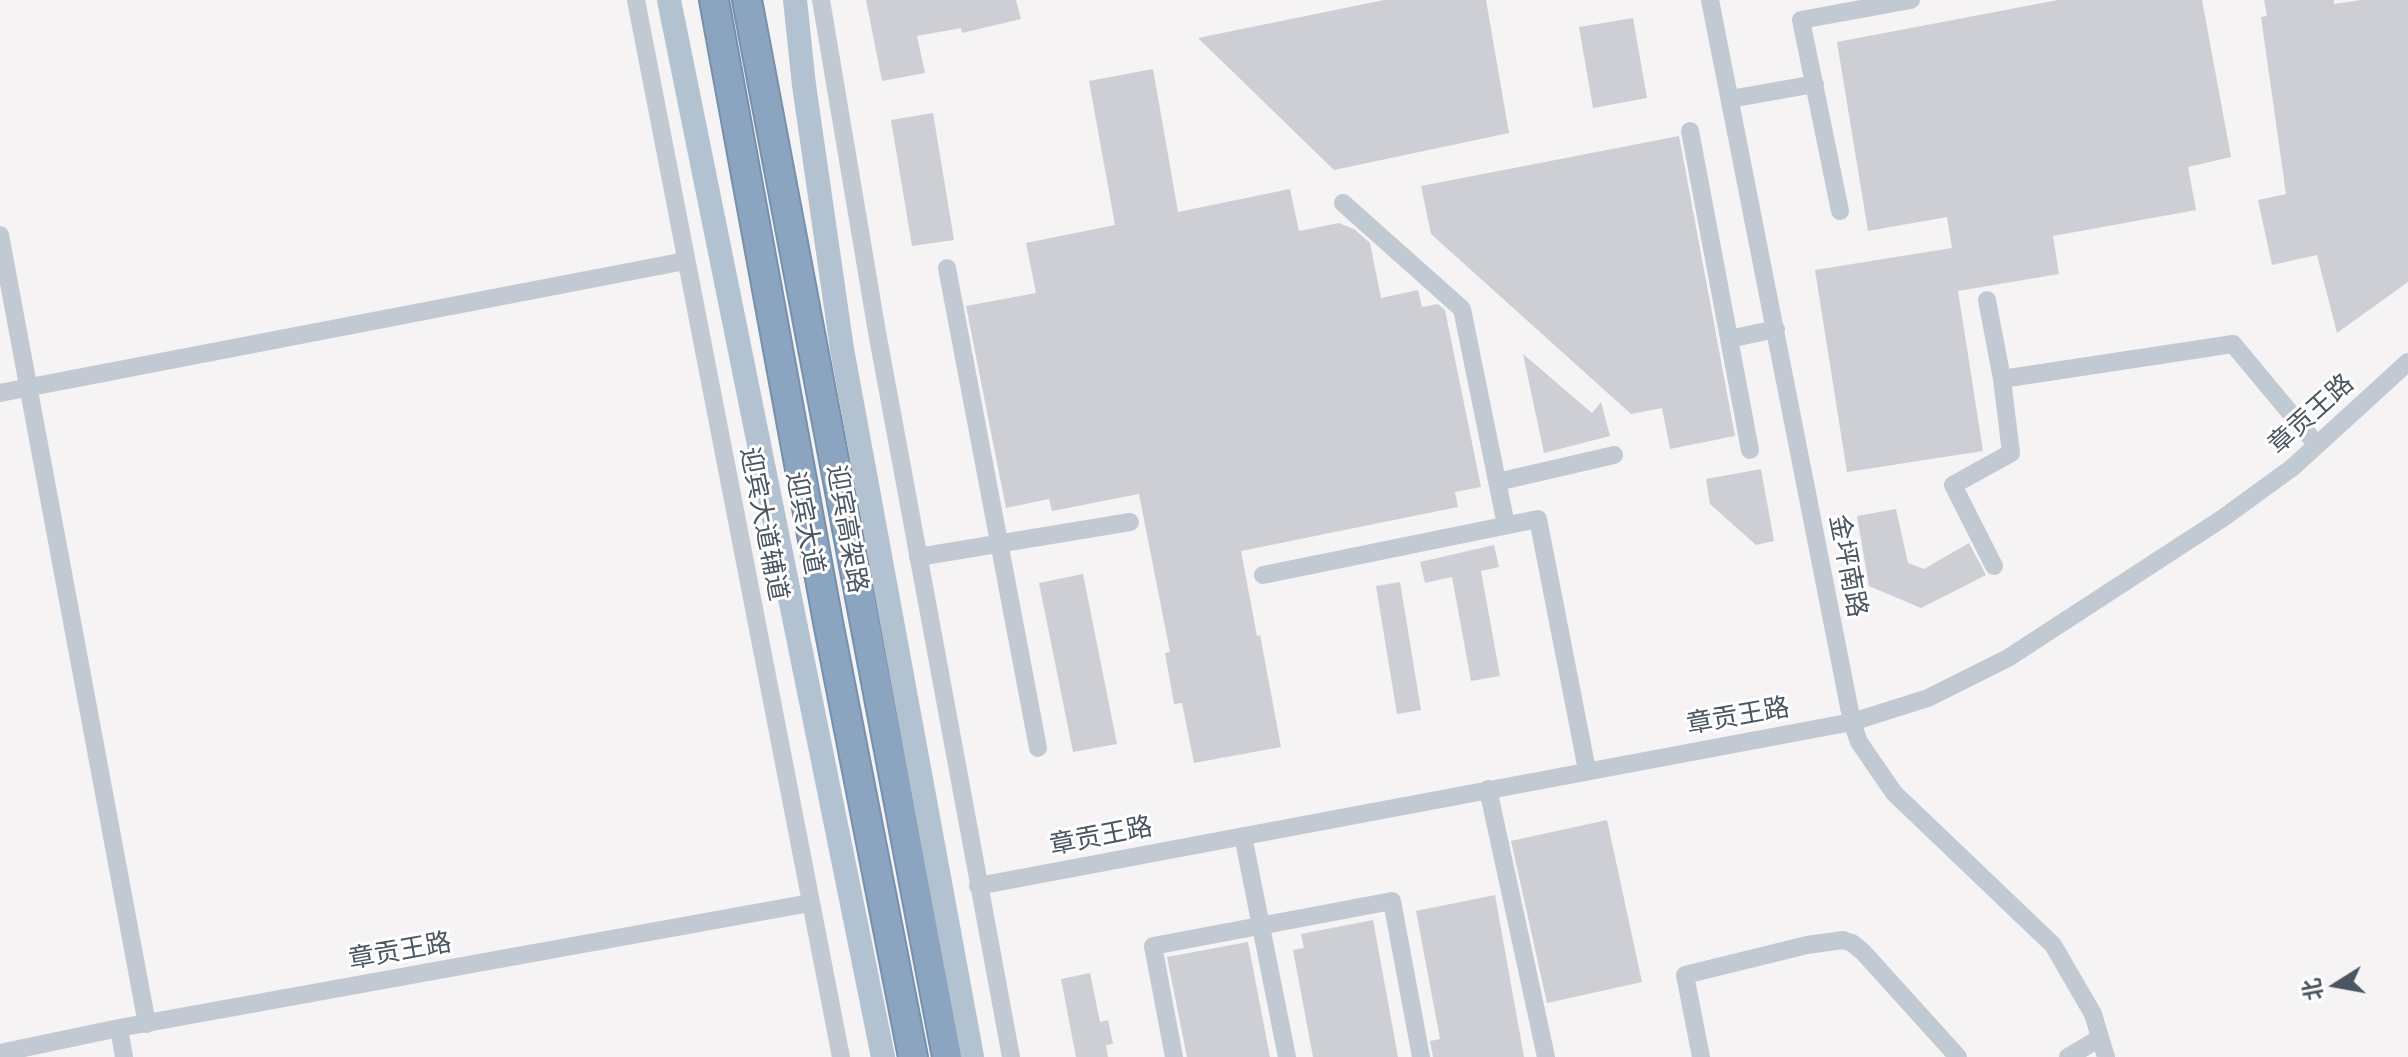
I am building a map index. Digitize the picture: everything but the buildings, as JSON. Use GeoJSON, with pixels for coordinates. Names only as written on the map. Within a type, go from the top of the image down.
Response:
{"type":"FeatureCollection","features":[{"type":"Feature","properties":{"kind":"highway"},"geometry":{"type":"LineString","coordinates":[[697,0],[777,353]]}},
{"type":"Feature","properties":{"kind":"highway","name":"迎宾高架路"},"geometry":{"type":"LineString","coordinates":[[714,0],[777,353],[913,1057]]}},
{"type":"Feature","properties":{"kind":"highway","name":"迎宾高架路"},"geometry":{"type":"LineString","coordinates":[[747,0],[947,1057]]}},
{"type":"Feature","properties":{"kind":"highway"},"geometry":{"type":"LineString","coordinates":[[767,0],[813,344]]}},
{"type":"Feature","properties":{"kind":"main road","name":"迎宾大道"},"geometry":{"type":"LineString","coordinates":[[669,0],[883,1057]]}},
{"type":"Feature","properties":{"kind":"main road"},"geometry":{"type":"LineString","coordinates":[[795,0],[804,85],[842,349],[972,1057]]}},
{"type":"Feature","properties":{"kind":"street","name":"迎宾大道辅道"},"geometry":{"type":"LineString","coordinates":[[636,0],[841,1057]]}},
{"type":"Feature","properties":{"kind":"street"},"geometry":{"type":"LineString","coordinates":[[821,0],[918,557],[1011,1057]]}},
{"type":"Feature","properties":{"kind":"street","name":"金坪南路"},"geometry":{"type":"LineString","coordinates":[[1710,0],[1852,722],[1859,742],[1894,793],[2053,945],[2093,1014],[2106,1057]]}},
{"type":"Feature","properties":{"kind":"street"},"geometry":{"type":"LineString","coordinates":[[1840,211],[1801,20],[1911,0]]}},
{"type":"Feature","properties":{"kind":"street"},"geometry":{"type":"LineString","coordinates":[[1730,99],[1815,84]]}},
{"type":"Feature","properties":{"kind":"street"},"geometry":{"type":"LineString","coordinates":[[1690,131],[1750,450]]}},
{"type":"Feature","properties":{"kind":"street"},"geometry":{"type":"LineString","coordinates":[[1343,203],[1462,309],[1506,525]]}},
{"type":"Feature","properties":{"kind":"street"},"geometry":{"type":"LineString","coordinates":[[0,235],[147,1024]]}},
{"type":"Feature","properties":{"kind":"street"},"geometry":{"type":"LineString","coordinates":[[0,393],[685,261]]}},
{"type":"Feature","properties":{"kind":"street"},"geometry":{"type":"LineString","coordinates":[[947,268],[1038,748]]}},
{"type":"Feature","properties":{"kind":"street"},"geometry":{"type":"LineString","coordinates":[[1987,300],[2002,379],[2011,453],[1953,485],[1994,566]]}},
{"type":"Feature","properties":{"kind":"street"},"geometry":{"type":"LineString","coordinates":[[1729,339],[1776,329]]}},
{"type":"Feature","properties":{"kind":"street"},"geometry":{"type":"LineString","coordinates":[[2002,379],[2233,344],[2317,445]]}},
{"type":"Feature","properties":{"kind":"street","name":"章贡王路"},"geometry":{"type":"LineString","coordinates":[[978,886],[1852,722],[1928,698],[2008,658],[2223,518],[2293,467],[2408,362]]}},
{"type":"Feature","properties":{"kind":"street"},"geometry":{"type":"LineString","coordinates":[[1497,482],[1614,455]]}},
{"type":"Feature","properties":{"kind":"street"},"geometry":{"type":"LineString","coordinates":[[1263,575],[1538,519],[1587,770]]}},
{"type":"Feature","properties":{"kind":"street"},"geometry":{"type":"LineString","coordinates":[[918,557],[1130,522]]}},
{"type":"Feature","properties":{"kind":"street"},"geometry":{"type":"LineString","coordinates":[[1488,789],[1546,1057]]}},
{"type":"Feature","properties":{"kind":"street"},"geometry":{"type":"LineString","coordinates":[[1243,836],[1287,1057]]}},
{"type":"Feature","properties":{"kind":"street"},"geometry":{"type":"LineString","coordinates":[[1174,1057],[1153,946],[1392,901],[1421,1057]]}},
{"type":"Feature","properties":{"kind":"street","name":"章贡王路"},"geometry":{"type":"LineString","coordinates":[[0,1053],[119,1028],[810,903]]}},
{"type":"Feature","properties":{"kind":"street"},"geometry":{"type":"LineString","coordinates":[[1701,1057],[1685,975],[1807,945],[1843,940],[1863,952],[1958,1057]]}},
{"type":"Feature","properties":{"kind":"street"},"geometry":{"type":"LineString","coordinates":[[119,1028],[124,1057]]}},
{"type":"Feature","properties":{"kind":"street"},"geometry":{"type":"LineString","coordinates":[[2068,1057],[2100,1038]]}}]}
